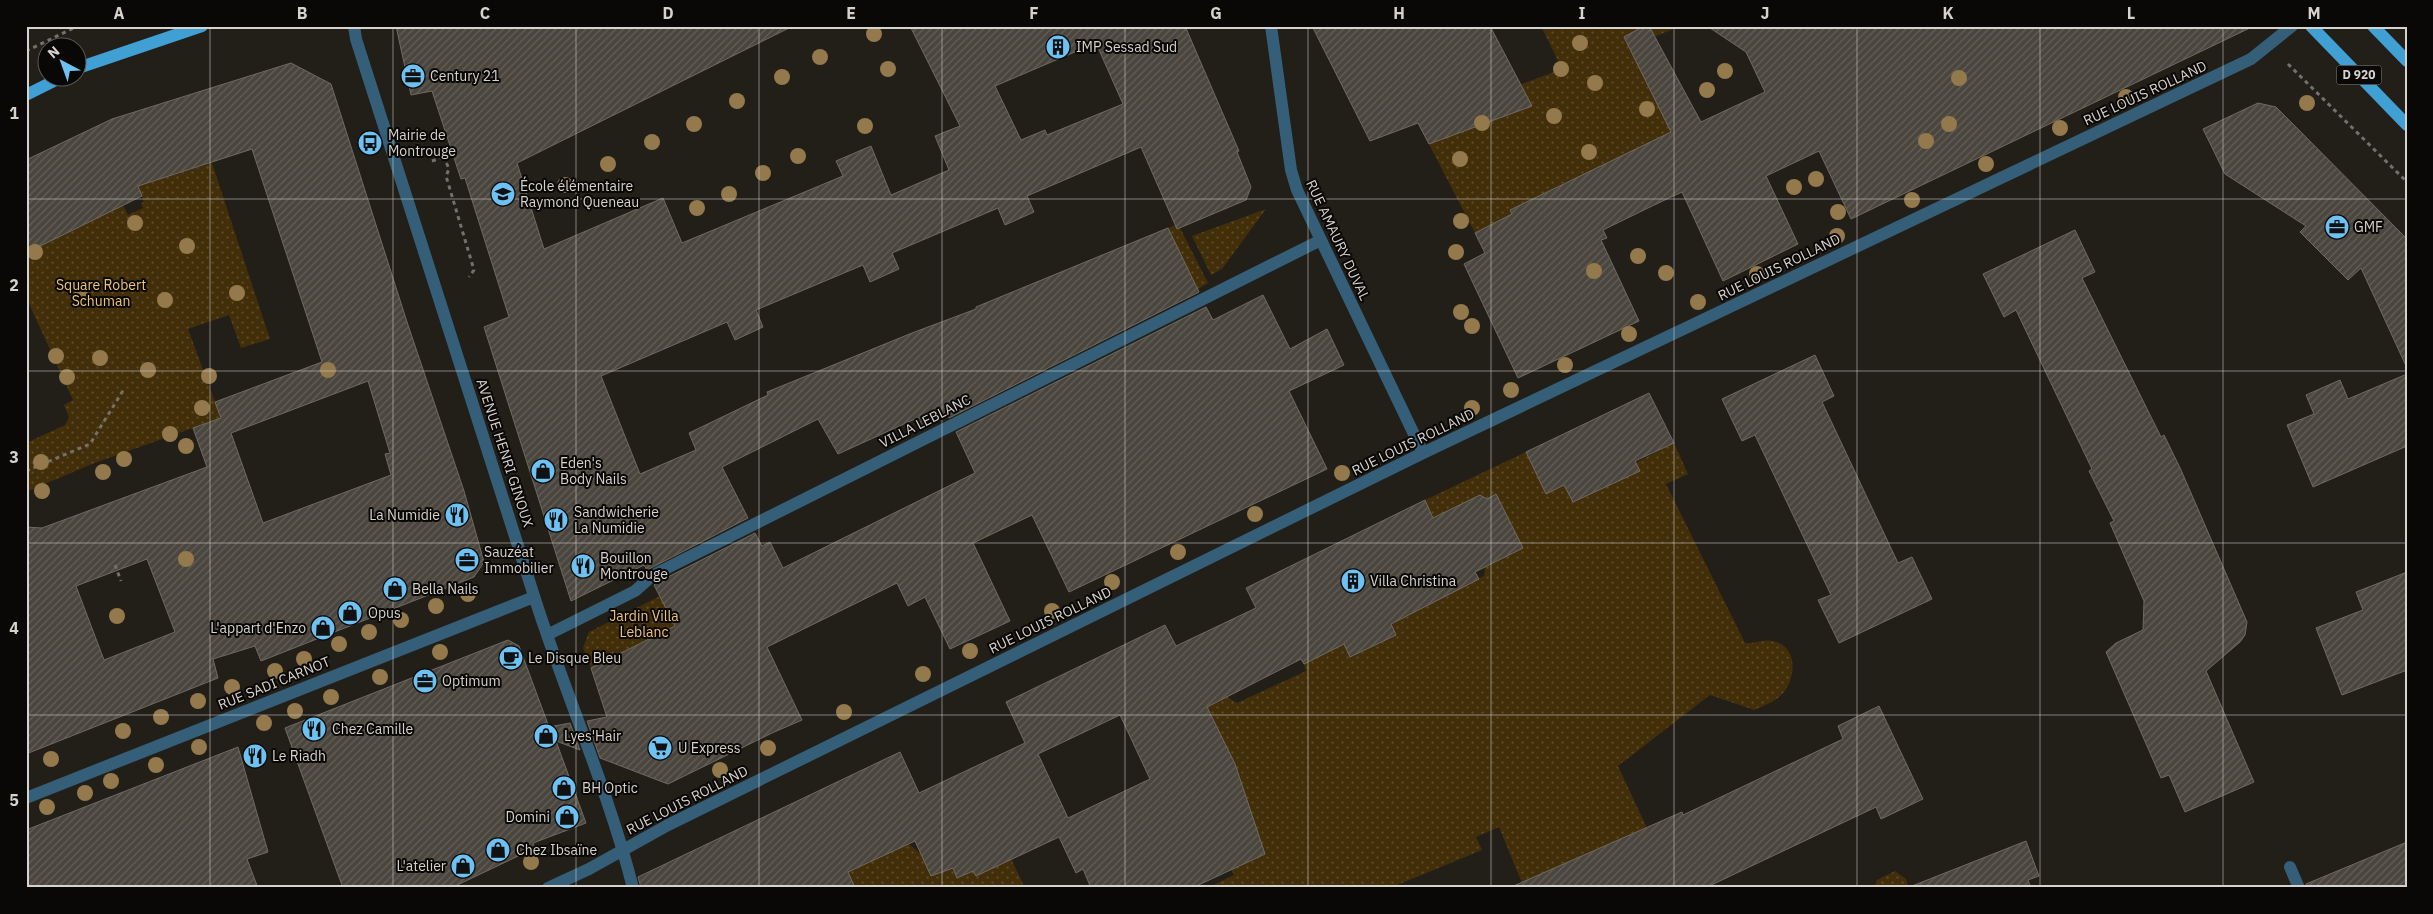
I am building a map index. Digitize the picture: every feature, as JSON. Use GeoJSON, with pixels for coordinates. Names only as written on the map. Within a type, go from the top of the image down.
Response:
{"type":"FeatureCollection","features":[{"type":"Feature","properties":{"kind":"main road"},"geometry":{"type":"LineString","coordinates":[[88,65],[202,26]]}},
{"type":"Feature","properties":{"kind":"main road","name":"D 920"},"geometry":{"type":"LineString","coordinates":[[2311,26],[2407,125]]}},
{"type":"Feature","properties":{"kind":"main road"},"geometry":{"type":"LineString","coordinates":[[2373,26],[2407,61]]}},
{"type":"Feature","properties":{"kind":"main road"},"geometry":{"type":"LineString","coordinates":[[26,95],[40,88]]}},
{"type":"Feature","properties":{"kind":"street","name":"AVENUE HENRI GINOUX"},"geometry":{"type":"LineString","coordinates":[[354,26],[356,39],[534,597],[623,849],[633,888]]}},
{"type":"Feature","properties":{"kind":"street","name":"RUE AMAURY DUVAL"},"geometry":{"type":"LineString","coordinates":[[1271,26],[1291,170],[1297,190],[1423,453]]}},
{"type":"Feature","properties":{"kind":"street","name":"RUE LOUIS ROLLAND"},"geometry":{"type":"LineString","coordinates":[[548,888],[589,869],[660,829],[1423,453],[2251,59],[2292,26]]}},
{"type":"Feature","properties":{"kind":"street","name":"VILLA LEBLANC"},"geometry":{"type":"LineString","coordinates":[[547,635],[635,591],[662,571],[1321,240]]}},
{"type":"Feature","properties":{"kind":"street","name":"RUE SADI CARNOT"},"geometry":{"type":"LineString","coordinates":[[26,798],[534,597]]}},
{"type":"Feature","properties":{"kind":"street"},"geometry":{"type":"LineString","coordinates":[[2290,867],[2299,888]]}},
{"type":"Feature","properties":{"kind":"path"},"geometry":{"type":"LineString","coordinates":[[26,51],[78,26]]}},
{"type":"Feature","properties":{"kind":"path"},"geometry":{"type":"LineString","coordinates":[[2270,45],[2407,182]]}},
{"type":"Feature","properties":{"kind":"path"},"geometry":{"type":"LineString","coordinates":[[432,161],[453,154]]}},
{"type":"Feature","properties":{"kind":"path"},"geometry":{"type":"LineString","coordinates":[[444,157],[448,169],[446,176],[474,270],[468,276]]}},
{"type":"Feature","properties":{"kind":"path"},"geometry":{"type":"LineString","coordinates":[[26,471],[90,444],[124,389]]}},
{"type":"Feature","properties":{"kind":"path"},"geometry":{"type":"LineString","coordinates":[[115,565],[121,581]]}},
{"type":"Feature","properties":{"kind":"green space"},"geometry":{"type":"Polygon","coordinates":[[[1541,26],[1552,26],[1553,29],[1558,26],[1681,26],[1629,47],[1671,132],[1582,203],[1570,180],[1511,210],[1512,214],[1475,233],[1418,123],[1562,69],[1541,26]]]}},
{"type":"Feature","properties":{"kind":"green space","name":"Square Robert Schuman"},"geometry":{"type":"Polygon","coordinates":[[[212,163],[270,339],[241,348],[229,315],[188,329],[221,418],[92,464],[26,492],[26,443],[65,425],[69,417],[64,405],[73,400],[26,297],[26,253],[123,205],[128,215],[143,208],[141,203],[144,202],[138,186],[212,163]]]}},
{"type":"Feature","properties":{"kind":"green space"},"geometry":{"type":"Polygon","coordinates":[[[1266,209],[1222,269],[1211,275],[1192,236],[1266,209]]]}},
{"type":"Feature","properties":{"kind":"green space"},"geometry":{"type":"Polygon","coordinates":[[[1178,224],[1208,283],[1198,289],[1168,228],[1178,224]]]}},
{"type":"Feature","properties":{"kind":"green space"},"geometry":{"type":"Polygon","coordinates":[[[1674,443],[1688,474],[1666,484],[1745,643],[1772,641],[1780,644],[1790,654],[1793,669],[1788,685],[1778,698],[1754,710],[1710,695],[1618,766],[1647,828],[1524,888],[1499,827],[1476,837],[1482,850],[1390,888],[1207,888],[1234,875],[1231,869],[1265,854],[1235,764],[1198,688],[1219,692],[1237,703],[1306,671],[1304,664],[1330,651],[1343,640],[1351,657],[1396,635],[1391,624],[1423,608],[1418,595],[1438,599],[1484,576],[1485,567],[1523,548],[1491,497],[1487,501],[1480,496],[1437,525],[1425,500],[1526,452],[1540,481],[1550,482],[1554,490],[1565,485],[1573,502],[1579,499],[1577,493],[1674,443]]]}},
{"type":"Feature","properties":{"kind":"green space","name":"Jardin Villa Leblanc"},"geometry":{"type":"Polygon","coordinates":[[[660,596],[675,626],[591,668],[583,648],[589,632],[660,596]]]}},
{"type":"Feature","properties":{"kind":"green space"},"geometry":{"type":"Polygon","coordinates":[[[896,833],[922,855],[931,876],[953,868],[957,878],[973,871],[976,876],[1011,859],[1025,888],[855,888],[848,872],[867,863],[860,850],[896,833]]]}},
{"type":"Feature","properties":{"kind":"green space"},"geometry":{"type":"Polygon","coordinates":[[[1895,871],[1906,879],[1909,888],[1874,888],[1877,880],[1895,871]]]}},
{"type":"Feature","properties":{"kind":"building"},"geometry":{"type":"Polygon","coordinates":[[[396,26],[793,26],[517,163],[544,249],[663,198],[682,243],[843,176],[836,161],[871,146],[891,195],[949,170],[935,136],[960,126],[910,26],[1185,26],[1239,151],[1237,152],[1251,187],[1246,200],[1177,229],[1141,147],[1027,196],[1034,212],[1005,225],[998,208],[892,253],[899,269],[870,282],[863,265],[756,310],[763,327],[735,340],[727,322],[601,376],[640,474],[696,450],[689,433],[768,395],[767,392],[976,309],[976,307],[1168,228],[1199,292],[949,418],[946,412],[921,427],[917,418],[838,454],[818,419],[722,467],[748,518],[647,570],[644,565],[571,601],[484,327],[509,317],[465,178],[461,179],[432,91],[411,95],[396,26]],[[1096,43],[995,86],[1021,140],[1045,130],[1047,135],[1123,104],[1096,43]]]}},
{"type":"Feature","properties":{"kind":"building"},"geometry":{"type":"Polygon","coordinates":[[[1312,26],[1490,26],[1532,106],[1429,144],[1418,123],[1370,141],[1312,26]]]}},
{"type":"Feature","properties":{"kind":"building"},"geometry":{"type":"Polygon","coordinates":[[[1644,26],[1649,26],[1701,122],[1765,92],[1746,52],[1707,26],[2254,26],[1851,219],[1819,151],[1766,176],[1798,244],[1723,281],[1682,192],[1650,207],[1603,230],[1607,238],[1601,240],[1639,321],[1518,378],[1464,264],[1485,253],[1475,233],[1512,214],[1510,210],[1671,132],[1624,37],[1644,26]]]}},
{"type":"Feature","properties":{"kind":"building"},"geometry":{"type":"Polygon","coordinates":[[[291,63],[331,84],[407,322],[464,491],[484,562],[474,577],[261,661],[255,646],[213,659],[218,678],[26,754],[26,527],[42,528],[207,467],[193,428],[221,418],[215,402],[322,362],[252,149],[138,186],[142,196],[26,253],[26,160],[112,119],[291,63]],[[368,381],[231,433],[263,523],[391,475],[385,454],[390,453],[368,381]],[[147,559],[76,586],[104,660],[175,632],[147,559]]]}},
{"type":"Feature","properties":{"kind":"building"},"geometry":{"type":"Polygon","coordinates":[[[2258,103],[2276,107],[2407,239],[2407,368],[2361,268],[2348,280],[2300,232],[2306,226],[2225,174],[2203,129],[2258,103]]]}},
{"type":"Feature","properties":{"kind":"building"},"geometry":{"type":"Polygon","coordinates":[[[2075,230],[2095,272],[2082,278],[2161,437],[2164,435],[2181,470],[2247,622],[2245,635],[2240,642],[2206,671],[2254,782],[2185,812],[2169,775],[2161,778],[2106,652],[2116,643],[2143,630],[2144,601],[2110,523],[2114,521],[2089,471],[2092,469],[2016,310],[2004,317],[1983,274],[2075,230]]]}},
{"type":"Feature","properties":{"kind":"building"},"geometry":{"type":"Polygon","coordinates":[[[1263,295],[1290,349],[1327,329],[1344,365],[1289,391],[1327,469],[1069,592],[1032,515],[973,543],[1010,621],[950,649],[925,597],[908,606],[897,583],[767,647],[802,720],[668,784],[600,758],[587,721],[607,717],[591,668],[675,626],[654,585],[658,582],[755,533],[762,546],[770,542],[783,568],[975,473],[956,432],[1206,307],[1213,320],[1263,295]]]}},
{"type":"Feature","properties":{"kind":"building"},"geometry":{"type":"Polygon","coordinates":[[[1815,355],[1834,396],[1822,402],[1898,563],[1912,557],[1932,599],[1839,643],[1818,600],[1831,595],[1755,435],[1742,441],[1722,399],[1815,355]]]}},
{"type":"Feature","properties":{"kind":"building"},"geometry":{"type":"Polygon","coordinates":[[[2407,374],[2407,446],[2313,487],[2287,425],[2314,414],[2306,395],[2340,380],[2348,399],[2407,374]]]}},
{"type":"Feature","properties":{"kind":"building"},"geometry":{"type":"Polygon","coordinates":[[[1649,393],[1674,443],[1635,461],[1640,471],[1573,502],[1564,485],[1546,494],[1526,452],[1649,393]]]}},
{"type":"Feature","properties":{"kind":"building"},"geometry":{"type":"Polygon","coordinates":[[[1496,494],[1523,548],[1475,572],[1479,579],[1391,624],[1396,635],[1350,657],[1344,644],[1304,664],[1301,659],[1207,707],[1235,764],[1265,854],[1192,888],[1091,888],[1083,869],[1076,873],[1059,837],[976,876],[973,871],[957,878],[953,868],[931,876],[915,841],[848,872],[855,888],[641,888],[638,877],[900,752],[919,793],[1025,743],[1006,702],[1165,625],[1176,646],[1256,608],[1246,588],[1425,500],[1433,518],[1480,495],[1487,499],[1496,494]],[[1120,715],[1038,754],[1068,818],[1150,779],[1120,715]]]}},
{"type":"Feature","properties":{"kind":"building"},"geometry":{"type":"Polygon","coordinates":[[[2407,572],[2407,670],[2342,695],[2316,628],[2363,610],[2356,592],[2407,572]]]}},
{"type":"Feature","properties":{"kind":"building"},"geometry":{"type":"Polygon","coordinates":[[[508,640],[519,646],[549,727],[570,723],[580,750],[556,741],[586,823],[533,843],[535,848],[451,888],[343,888],[285,728],[508,640]]]}},
{"type":"Feature","properties":{"kind":"building"},"geometry":{"type":"Polygon","coordinates":[[[1879,706],[1923,799],[1881,819],[1876,807],[1705,888],[1509,888],[1682,812],[1683,815],[1843,739],[1838,726],[1879,706]]]}},
{"type":"Feature","properties":{"kind":"building"},"geometry":{"type":"Polygon","coordinates":[[[238,747],[268,852],[247,859],[258,888],[26,888],[26,830],[238,747]]]}},
{"type":"Feature","properties":{"kind":"building"},"geometry":{"type":"Polygon","coordinates":[[[2026,841],[2039,876],[2028,880],[2031,888],[1912,888],[1912,886],[2026,841]]]}},
{"type":"Feature","properties":{"kind":"building"},"geometry":{"type":"Polygon","coordinates":[[[2407,842],[2407,888],[2307,888],[2306,884],[2407,842]]]}},
{"type":"Feature","properties":{"kind":"place","name":"IMP Sessad Sud"},"geometry":{"type":"Point","coordinates":[1058,47]}},
{"type":"Feature","properties":{"kind":"place","name":"Century 21"},"geometry":{"type":"Point","coordinates":[413,76]}},
{"type":"Feature","properties":{"kind":"place","name":"Mairie de Montrouge"},"geometry":{"type":"Point","coordinates":[370,143]}},
{"type":"Feature","properties":{"kind":"place","name":"École élémentaire Raymond Queneau"},"geometry":{"type":"Point","coordinates":[503,194]}},
{"type":"Feature","properties":{"kind":"place","name":"GMF"},"geometry":{"type":"Point","coordinates":[2337,227]}},
{"type":"Feature","properties":{"kind":"place","name":"Eden's Body Nails"},"geometry":{"type":"Point","coordinates":[543,471]}},
{"type":"Feature","properties":{"kind":"place","name":"La Numidie"},"geometry":{"type":"Point","coordinates":[457,515]}},
{"type":"Feature","properties":{"kind":"place","name":"Sandwicherie La Numidie"},"geometry":{"type":"Point","coordinates":[556,520]}},
{"type":"Feature","properties":{"kind":"place","name":"Sauzéat Immobilier"},"geometry":{"type":"Point","coordinates":[467,560]}},
{"type":"Feature","properties":{"kind":"place","name":"Bouillon Montrouge"},"geometry":{"type":"Point","coordinates":[583,566]}},
{"type":"Feature","properties":{"kind":"place","name":"Villa Christina"},"geometry":{"type":"Point","coordinates":[1353,581]}},
{"type":"Feature","properties":{"kind":"place","name":"Bella Nails"},"geometry":{"type":"Point","coordinates":[395,589]}},
{"type":"Feature","properties":{"kind":"place","name":"Opus"},"geometry":{"type":"Point","coordinates":[350,613]}},
{"type":"Feature","properties":{"kind":"place","name":"L'appart d'Enzo"},"geometry":{"type":"Point","coordinates":[323,628]}},
{"type":"Feature","properties":{"kind":"place","name":"Le Disque Bleu"},"geometry":{"type":"Point","coordinates":[511,658]}},
{"type":"Feature","properties":{"kind":"place","name":"Optimum"},"geometry":{"type":"Point","coordinates":[425,681]}},
{"type":"Feature","properties":{"kind":"place","name":"Chez Camille"},"geometry":{"type":"Point","coordinates":[314,729]}},
{"type":"Feature","properties":{"kind":"place","name":"Lyes'Hair"},"geometry":{"type":"Point","coordinates":[546,736]}},
{"type":"Feature","properties":{"kind":"place","name":"U Express"},"geometry":{"type":"Point","coordinates":[660,748]}},
{"type":"Feature","properties":{"kind":"place","name":"Le Riadh"},"geometry":{"type":"Point","coordinates":[255,756]}},
{"type":"Feature","properties":{"kind":"place","name":"BH Optic"},"geometry":{"type":"Point","coordinates":[564,788]}},
{"type":"Feature","properties":{"kind":"place","name":"Domini"},"geometry":{"type":"Point","coordinates":[567,817]}},
{"type":"Feature","properties":{"kind":"place","name":"Chez Ibsaïne"},"geometry":{"type":"Point","coordinates":[498,850]}},
{"type":"Feature","properties":{"kind":"place","name":"L'atelier"},"geometry":{"type":"Point","coordinates":[463,866]}}]}
